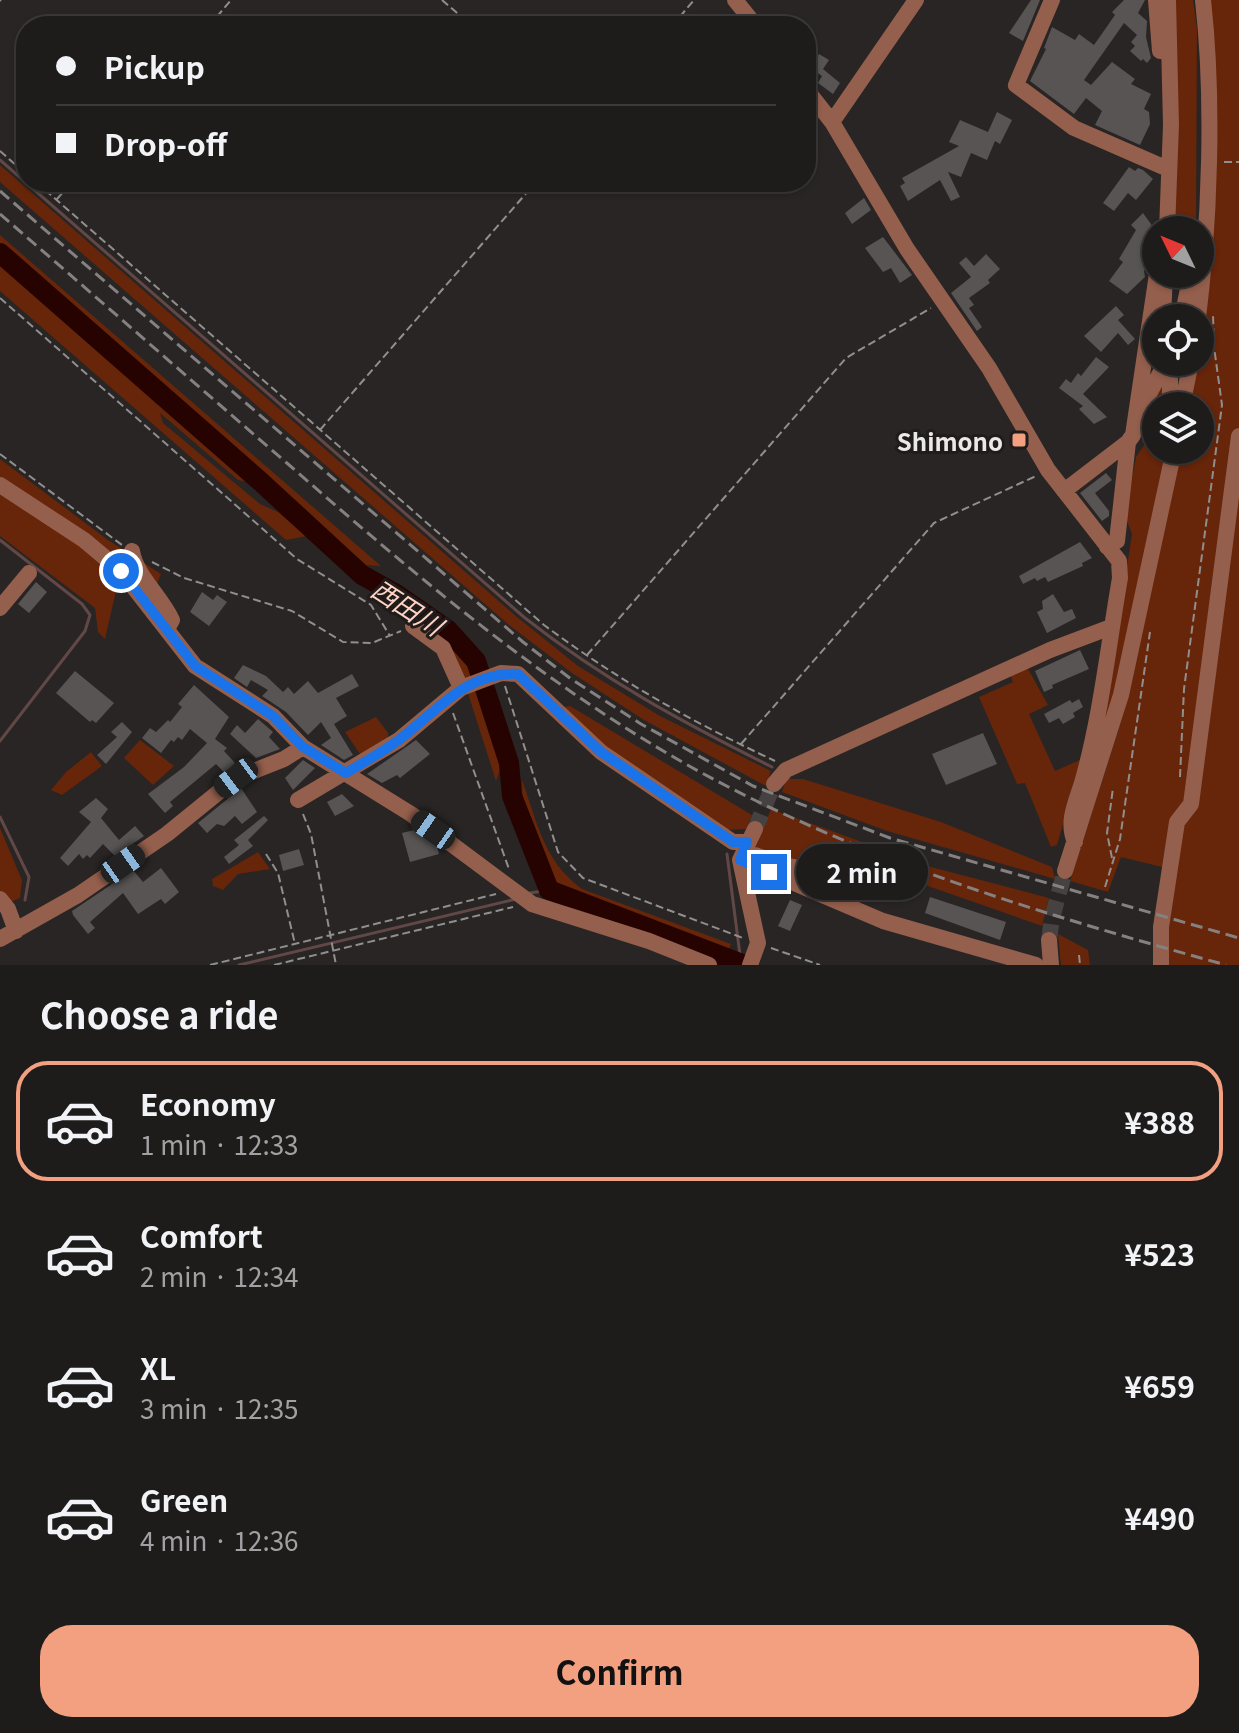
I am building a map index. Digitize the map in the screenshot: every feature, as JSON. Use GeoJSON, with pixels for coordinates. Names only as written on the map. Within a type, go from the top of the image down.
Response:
{"type":"FeatureCollection","features":[{"type":"Feature","properties":{"kind":"street"},"geometry":{"type":"LineString","coordinates":[[735,0],[748,16]]}},
{"type":"Feature","properties":{"kind":"street"},"geometry":{"type":"LineString","coordinates":[[832,122],[916,0]]}},
{"type":"Feature","properties":{"kind":"street"},"geometry":{"type":"LineString","coordinates":[[1052,0],[1016,85],[1074,128],[1168,169]]}},
{"type":"Feature","properties":{"kind":"street"},"geometry":{"type":"LineString","coordinates":[[1156,0],[1161,124],[1170,132]]}},
{"type":"Feature","properties":{"kind":"street"},"geometry":{"type":"LineString","coordinates":[[1167,216],[1170,132],[1168,0]]}},
{"type":"Feature","properties":{"kind":"street"},"geometry":{"type":"LineString","coordinates":[[1203,0],[1208,162],[1204,216]]}},
{"type":"Feature","properties":{"kind":"street"},"geometry":{"type":"LineString","coordinates":[[816,102],[832,122],[907,249],[989,368],[1048,470],[1119,561],[1120,578],[1097,728],[1070,824],[1075,842]]}},
{"type":"Feature","properties":{"kind":"street"},"geometry":{"type":"LineString","coordinates":[[1107,547],[1117,541],[1155,288]]}},
{"type":"Feature","properties":{"kind":"street"},"geometry":{"type":"LineString","coordinates":[[1064,491],[1143,427],[1149,394],[1157,376]]}},
{"type":"Feature","properties":{"kind":"street"},"geometry":{"type":"LineString","coordinates":[[1161,965],[1161,927],[1177,822],[1191,804],[1239,436]]}},
{"type":"Feature","properties":{"kind":"street"},"geometry":{"type":"LineString","coordinates":[[1065,871],[1121,695],[1170,464]]}},
{"type":"Feature","properties":{"kind":"street"},"geometry":{"type":"LineString","coordinates":[[0,485],[84,540],[121,571],[195,666],[273,716],[303,747],[411,814],[521,896],[709,965]]}},
{"type":"Feature","properties":{"kind":"street"},"geometry":{"type":"LineString","coordinates":[[132,551],[134,565],[162,599],[172,620],[167,630]]}},
{"type":"Feature","properties":{"kind":"street"},"geometry":{"type":"LineString","coordinates":[[0,608],[29,573]]}},
{"type":"Feature","properties":{"kind":"street"},"geometry":{"type":"LineString","coordinates":[[413,626],[443,648],[454,693]]}},
{"type":"Feature","properties":{"kind":"street"},"geometry":{"type":"LineString","coordinates":[[774,784],[786,770],[1050,650],[1111,627]]}},
{"type":"Feature","properties":{"kind":"street"},"geometry":{"type":"LineString","coordinates":[[298,800],[399,740],[454,693],[501,673],[518,674],[601,752],[733,842],[751,836],[740,860],[750,965]]}},
{"type":"Feature","properties":{"kind":"street"},"geometry":{"type":"LineString","coordinates":[[0,939],[78,895],[167,834],[236,778],[284,759],[303,747]]}},
{"type":"Feature","properties":{"kind":"street"},"geometry":{"type":"LineString","coordinates":[[740,860],[755,855],[779,864],[898,888]]}},
{"type":"Feature","properties":{"kind":"street"},"geometry":{"type":"LineString","coordinates":[[740,860],[883,921],[1036,965]]}},
{"type":"Feature","properties":{"kind":"street"},"geometry":{"type":"LineString","coordinates":[[0,899],[8,909],[16,931]]}},
{"type":"Feature","properties":{"kind":"street"},"geometry":{"type":"LineString","coordinates":[[1049,940],[1051,965]]}},
{"type":"Feature","properties":{"kind":"path"},"geometry":{"type":"LineString","coordinates":[[217,16],[231,0]]}},
{"type":"Feature","properties":{"kind":"path"},"geometry":{"type":"LineString","coordinates":[[442,0],[460,16]]}},
{"type":"Feature","properties":{"kind":"path"},"geometry":{"type":"LineString","coordinates":[[680,16],[694,0]]}},
{"type":"Feature","properties":{"kind":"path"},"geometry":{"type":"LineString","coordinates":[[0,151],[16,165]]}},
{"type":"Feature","properties":{"kind":"path"},"geometry":{"type":"LineString","coordinates":[[47,192],[544,625],[668,709],[786,770]]}},
{"type":"Feature","properties":{"kind":"path"},"geometry":{"type":"LineString","coordinates":[[56,200],[63,192]]}},
{"type":"Feature","properties":{"kind":"path"},"geometry":{"type":"LineString","coordinates":[[319,431],[527,192]]}},
{"type":"Feature","properties":{"kind":"path"},"geometry":{"type":"LineString","coordinates":[[0,298],[297,559],[371,605],[390,636]]}},
{"type":"Feature","properties":{"kind":"path"},"geometry":{"type":"LineString","coordinates":[[586,656],[846,358],[942,301]]}},
{"type":"Feature","properties":{"kind":"path"},"geometry":{"type":"LineString","coordinates":[[1180,778],[1184,689],[1222,405],[1214,347],[1213,302]]}},
{"type":"Feature","properties":{"kind":"path"},"geometry":{"type":"LineString","coordinates":[[0,454],[132,551],[184,578],[292,611],[343,642],[372,643],[413,626]]}},
{"type":"Feature","properties":{"kind":"path"},"geometry":{"type":"LineString","coordinates":[[741,745],[934,523],[1048,470]]}},
{"type":"Feature","properties":{"kind":"path"},"geometry":{"type":"LineString","coordinates":[[1105,887],[1120,839],[1151,626]]}},
{"type":"Feature","properties":{"kind":"path"},"geometry":{"type":"LineString","coordinates":[[501,673],[558,852],[583,878],[820,965]]}},
{"type":"Feature","properties":{"kind":"path"},"geometry":{"type":"LineString","coordinates":[[454,693],[521,896]]}},
{"type":"Feature","properties":{"kind":"path"},"geometry":{"type":"LineString","coordinates":[[1112,862],[1107,833],[1113,788]]}},
{"type":"Feature","properties":{"kind":"path"},"geometry":{"type":"LineString","coordinates":[[298,800],[311,834],[336,965]]}},
{"type":"Feature","properties":{"kind":"path"},"geometry":{"type":"LineString","coordinates":[[266,854],[278,873],[296,945]]}},
{"type":"Feature","properties":{"kind":"path"},"geometry":{"type":"LineString","coordinates":[[210,965],[501,893],[521,896]]}},
{"type":"Feature","properties":{"kind":"path"},"geometry":{"type":"LineString","coordinates":[[274,965],[506,908],[521,896]]}},
{"type":"Feature","properties":{"kind":"path"},"geometry":{"type":"LineString","coordinates":[[1079,955],[1080,965]]}},
{"type":"Feature","properties":{"kind":"shaded area"},"geometry":{"type":"Polygon","coordinates":[[[1173,0],[1193,0],[1197,28],[1196,216],[1173,216],[1173,0]]]}},
{"type":"Feature","properties":{"kind":"shaded area"},"geometry":{"type":"Polygon","coordinates":[[[1210,0],[1239,0],[1239,965],[1158,965],[1166,868],[1121,857],[1108,892],[1070,881],[1124,712],[1177,464],[1214,464],[1214,392],[1190,392],[1193,376],[1214,376],[1214,304],[1205,304],[1208,288],[1214,288],[1210,0]]]}},
{"type":"Feature","properties":{"kind":"shaded area"},"geometry":{"type":"Polygon","coordinates":[[[0,165],[16,179],[16,192],[31,192],[517,617],[578,666],[660,716],[771,771],[766,786],[644,720],[572,673],[509,625],[0,182],[0,165]]]}},
{"type":"Feature","properties":{"kind":"shaded area"},"geometry":{"type":"Polygon","coordinates":[[[0,235],[381,566],[366,565],[0,245],[0,235]]]}},
{"type":"Feature","properties":{"kind":"shaded area"},"geometry":{"type":"Polygon","coordinates":[[[0,260],[143,384],[155,403],[172,409],[258,484],[238,480],[160,413],[163,423],[260,504],[278,512],[307,536],[286,540],[0,291],[0,260]]]}},
{"type":"Feature","properties":{"kind":"shaded area"},"geometry":{"type":"Polygon","coordinates":[[[1161,382],[1167,385],[1166,392],[1156,392],[1161,382]]]}},
{"type":"Feature","properties":{"kind":"shaded area"},"geometry":{"type":"Polygon","coordinates":[[[1142,448],[1142,464],[1164,464],[1114,700],[1101,737],[1132,534],[1125,516],[1136,457],[1142,448]]]}},
{"type":"Feature","properties":{"kind":"shaded area"},"geometry":{"type":"Polygon","coordinates":[[[0,459],[108,540],[161,574],[153,594],[127,565],[0,478],[0,459]]]}},
{"type":"Feature","properties":{"kind":"shaded area"},"geometry":{"type":"Polygon","coordinates":[[[0,494],[88,551],[119,578],[105,639],[98,632],[95,608],[0,536],[0,494]]]}},
{"type":"Feature","properties":{"kind":"shaded area"},"geometry":{"type":"Polygon","coordinates":[[[440,637],[467,664],[502,764],[496,781],[457,659],[440,637]]]}},
{"type":"Feature","properties":{"kind":"shaded area"},"geometry":{"type":"Polygon","coordinates":[[[1027,667],[1048,705],[1029,714],[1055,771],[1082,759],[1057,845],[1051,847],[1025,783],[1017,784],[979,697],[1013,682],[1010,674],[1027,667]]]}},
{"type":"Feature","properties":{"kind":"shaded area"},"geometry":{"type":"Polygon","coordinates":[[[570,706],[752,815],[746,829],[725,830],[592,740],[559,708],[570,706]]]}},
{"type":"Feature","properties":{"kind":"shaded area"},"geometry":{"type":"Polygon","coordinates":[[[376,717],[388,733],[388,742],[360,754],[345,732],[376,717]]]}},
{"type":"Feature","properties":{"kind":"shaded area"},"geometry":{"type":"Polygon","coordinates":[[[140,740],[174,766],[153,785],[124,758],[140,740]]]}},
{"type":"Feature","properties":{"kind":"shaded area"},"geometry":{"type":"Polygon","coordinates":[[[91,752],[102,766],[62,795],[51,790],[66,772],[91,752]]]}},
{"type":"Feature","properties":{"kind":"shaded area"},"geometry":{"type":"Polygon","coordinates":[[[786,779],[803,779],[941,822],[1052,867],[1055,879],[887,831],[782,792],[786,779]]]}},
{"type":"Feature","properties":{"kind":"shaded area"},"geometry":{"type":"Polygon","coordinates":[[[522,780],[550,853],[558,866],[582,889],[731,944],[727,953],[564,890],[546,867],[532,839],[524,809],[522,780]]]}},
{"type":"Feature","properties":{"kind":"shaded area"},"geometry":{"type":"Polygon","coordinates":[[[771,809],[931,867],[1049,898],[1042,926],[888,872],[881,882],[783,859],[755,847],[771,809]]]}},
{"type":"Feature","properties":{"kind":"shaded area"},"geometry":{"type":"Polygon","coordinates":[[[0,828],[22,880],[20,898],[10,902],[0,890],[0,828]]]}},
{"type":"Feature","properties":{"kind":"shaded area"},"geometry":{"type":"Polygon","coordinates":[[[258,852],[270,869],[238,874],[223,890],[213,886],[212,879],[258,852]]]}},
{"type":"Feature","properties":{"kind":"shaded area"},"geometry":{"type":"Polygon","coordinates":[[[1058,934],[1088,950],[1090,965],[1061,965],[1058,934]]]}},
{"type":"Feature","properties":{"kind":"building"},"geometry":{"type":"Polygon","coordinates":[[[1031,0],[1040,0],[1023,41],[1009,33],[1031,0]]]}},
{"type":"Feature","properties":{"kind":"building"},"geometry":{"type":"Polygon","coordinates":[[[1124,0],[1145,0],[1138,13],[1147,21],[1146,37],[1151,58],[1147,63],[1143,59],[1141,61],[1130,51],[1135,46],[1131,42],[1137,35],[1124,23],[1084,80],[1091,85],[1112,62],[1135,79],[1131,84],[1151,94],[1144,109],[1149,112],[1150,124],[1140,145],[1095,125],[1102,111],[1086,98],[1074,114],[1030,81],[1046,49],[1052,27],[1075,40],[1079,34],[1094,45],[1115,15],[1112,12],[1124,0]]]}},
{"type":"Feature","properties":{"kind":"building"},"geometry":{"type":"Polygon","coordinates":[[[819,54],[829,60],[823,69],[840,83],[833,94],[818,83],[822,76],[816,72],[819,54]]]}},
{"type":"Feature","properties":{"kind":"building"},"geometry":{"type":"Polygon","coordinates":[[[997,112],[1012,120],[1000,144],[995,141],[987,160],[971,153],[961,177],[948,172],[960,197],[951,201],[940,180],[908,201],[900,186],[905,183],[902,178],[959,146],[949,142],[960,120],[988,132],[997,112]]]}},
{"type":"Feature","properties":{"kind":"building"},"geometry":{"type":"Polygon","coordinates":[[[1129,167],[1135,171],[1138,168],[1143,170],[1153,179],[1136,200],[1128,193],[1114,211],[1103,203],[1129,167]]]}},
{"type":"Feature","properties":{"kind":"building"},"geometry":{"type":"Polygon","coordinates":[[[864,198],[871,210],[852,224],[845,213],[864,198]]]}},
{"type":"Feature","properties":{"kind":"building"},"geometry":{"type":"Polygon","coordinates":[[[1143,213],[1142,280],[1127,294],[1109,281],[1123,262],[1119,259],[1136,230],[1131,225],[1143,213]]]}},
{"type":"Feature","properties":{"kind":"building"},"geometry":{"type":"Polygon","coordinates":[[[883,237],[912,275],[900,283],[891,268],[883,272],[865,248],[883,237]]]}},
{"type":"Feature","properties":{"kind":"building"},"geometry":{"type":"Polygon","coordinates":[[[986,254],[1000,269],[988,280],[990,283],[969,298],[974,305],[969,308],[982,327],[977,331],[951,293],[971,277],[959,263],[966,257],[974,266],[986,254]]]}},
{"type":"Feature","properties":{"kind":"building"},"geometry":{"type":"Polygon","coordinates":[[[1116,306],[1124,315],[1118,320],[1135,339],[1128,345],[1118,333],[1101,352],[1084,336],[1116,306]]]}},
{"type":"Feature","properties":{"kind":"building"},"geometry":{"type":"Polygon","coordinates":[[[1096,357],[1109,367],[1083,394],[1107,417],[1094,424],[1079,409],[1083,406],[1059,388],[1066,379],[1071,383],[1078,373],[1081,376],[1096,357]]]}},
{"type":"Feature","properties":{"kind":"building"},"geometry":{"type":"Polygon","coordinates":[[[1106,473],[1112,480],[1095,493],[1109,511],[1109,516],[1102,521],[1080,493],[1106,473]]]}},
{"type":"Feature","properties":{"kind":"building"},"geometry":{"type":"Polygon","coordinates":[[[1080,542],[1092,558],[1082,563],[1083,566],[1048,582],[1045,577],[1023,584],[1019,576],[1080,542]]]}},
{"type":"Feature","properties":{"kind":"building"},"geometry":{"type":"Polygon","coordinates":[[[36,582],[47,592],[29,613],[18,604],[36,582]]]}},
{"type":"Feature","properties":{"kind":"building"},"geometry":{"type":"Polygon","coordinates":[[[202,592],[213,600],[217,595],[227,602],[209,626],[190,612],[202,592]]]}},
{"type":"Feature","properties":{"kind":"building"},"geometry":{"type":"Polygon","coordinates":[[[1053,594],[1064,612],[1072,609],[1076,618],[1047,633],[1037,612],[1043,609],[1042,601],[1053,594]]]}},
{"type":"Feature","properties":{"kind":"building"},"geometry":{"type":"Polygon","coordinates":[[[1080,650],[1089,669],[1052,685],[1053,688],[1044,692],[1035,671],[1080,650]]]}},
{"type":"Feature","properties":{"kind":"building"},"geometry":{"type":"Polygon","coordinates":[[[243,665],[266,676],[283,692],[288,687],[294,694],[308,681],[318,693],[352,674],[359,686],[336,698],[347,716],[334,724],[353,755],[344,760],[321,745],[331,738],[321,722],[308,735],[286,712],[262,696],[268,690],[251,680],[247,687],[234,678],[243,665]]]}},
{"type":"Feature","properties":{"kind":"building"},"geometry":{"type":"Polygon","coordinates":[[[75,671],[114,703],[96,723],[90,722],[56,693],[75,671]]]}},
{"type":"Feature","properties":{"kind":"building"},"geometry":{"type":"Polygon","coordinates":[[[194,685],[229,717],[215,739],[227,748],[224,751],[235,763],[225,773],[216,764],[170,802],[173,806],[165,813],[148,794],[184,767],[207,743],[190,729],[182,740],[178,737],[174,742],[171,740],[161,753],[142,738],[150,728],[156,732],[168,720],[170,722],[182,707],[178,704],[194,685]]]}},
{"type":"Feature","properties":{"kind":"building"},"geometry":{"type":"Polygon","coordinates":[[[1079,699],[1083,707],[1073,713],[1075,717],[1063,724],[1059,718],[1049,723],[1044,714],[1070,700],[1072,703],[1079,699]]]}},
{"type":"Feature","properties":{"kind":"building"},"geometry":{"type":"Polygon","coordinates":[[[258,719],[273,732],[269,737],[280,749],[256,758],[230,734],[237,725],[245,733],[258,719]]]}},
{"type":"Feature","properties":{"kind":"building"},"geometry":{"type":"Polygon","coordinates":[[[122,722],[132,732],[106,764],[97,755],[117,737],[111,732],[122,722]]]}},
{"type":"Feature","properties":{"kind":"building"},"geometry":{"type":"Polygon","coordinates":[[[983,733],[997,764],[946,785],[932,754],[983,733]]]}},
{"type":"Feature","properties":{"kind":"building"},"geometry":{"type":"Polygon","coordinates":[[[416,740],[430,754],[400,778],[397,775],[382,783],[367,774],[416,740]]]}},
{"type":"Feature","properties":{"kind":"building"},"geometry":{"type":"Polygon","coordinates":[[[303,760],[315,768],[293,790],[285,778],[303,760]]]}},
{"type":"Feature","properties":{"kind":"building"},"geometry":{"type":"Polygon","coordinates":[[[241,788],[257,812],[242,824],[235,816],[224,826],[217,824],[207,833],[198,823],[241,788]]]}},
{"type":"Feature","properties":{"kind":"building"},"geometry":{"type":"Polygon","coordinates":[[[342,794],[354,806],[335,816],[327,802],[342,794]]]}},
{"type":"Feature","properties":{"kind":"building"},"geometry":{"type":"Polygon","coordinates":[[[96,798],[108,809],[101,818],[119,840],[135,826],[144,836],[115,856],[103,844],[90,858],[87,855],[83,859],[79,854],[68,866],[60,858],[91,822],[79,812],[96,798]]]}},
{"type":"Feature","properties":{"kind":"building"},"geometry":{"type":"Polygon","coordinates":[[[264,816],[268,820],[248,840],[253,846],[229,864],[224,857],[239,845],[234,840],[264,816]]]}},
{"type":"Feature","properties":{"kind":"building"},"geometry":{"type":"Polygon","coordinates":[[[414,830],[437,847],[439,854],[410,862],[402,833],[414,830]]]}},
{"type":"Feature","properties":{"kind":"building"},"geometry":{"type":"Polygon","coordinates":[[[299,849],[304,865],[283,871],[279,855],[299,849]]]}},
{"type":"Feature","properties":{"kind":"building"},"geometry":{"type":"Polygon","coordinates":[[[161,868],[179,892],[165,904],[161,899],[138,914],[123,893],[90,922],[95,928],[88,934],[73,915],[72,911],[133,870],[143,882],[161,868]]]}},
{"type":"Feature","properties":{"kind":"building"},"geometry":{"type":"Polygon","coordinates":[[[930,897],[1006,922],[1000,940],[925,913],[930,897]]]}},
{"type":"Feature","properties":{"kind":"building"},"geometry":{"type":"Polygon","coordinates":[[[790,900],[802,905],[790,931],[778,926],[790,900]]]}},
{"type":"Feature","properties":{"kind":"waterway"},"geometry":{"type":"LineString","coordinates":[[0,160],[16,174]]}},
{"type":"Feature","properties":{"kind":"waterway"},"geometry":{"type":"LineString","coordinates":[[37,192],[525,618],[644,699],[772,767]]}},
{"type":"Feature","properties":{"kind":"waterway","name":"西田川"},"geometry":{"type":"LineString","coordinates":[[0,253],[362,575],[448,630],[476,661],[509,763],[512,796],[549,890],[745,965]]}},
{"type":"Feature","properties":{"kind":"waterway"},"geometry":{"type":"LineString","coordinates":[[0,540],[82,604],[90,615],[85,631],[0,741]]}},
{"type":"Feature","properties":{"kind":"waterway"},"geometry":{"type":"LineString","coordinates":[[0,817],[29,877],[25,900]]}},
{"type":"Feature","properties":{"kind":"waterway"},"geometry":{"type":"LineString","coordinates":[[727,854],[741,963]]}},
{"type":"Feature","properties":{"kind":"waterway"},"geometry":{"type":"LineString","coordinates":[[530,893],[549,890]]}},
{"type":"Feature","properties":{"kind":"waterway"},"geometry":{"type":"LineString","coordinates":[[239,965],[516,899]]}},
{"type":"Feature","properties":{"kind":"tunnel"},"geometry":{"type":"LineString","coordinates":[[755,829],[774,784]]}},
{"type":"Feature","properties":{"kind":"tunnel"},"geometry":{"type":"LineString","coordinates":[[1049,940],[1065,871]]}},
{"type":"Feature","properties":{"kind":"railway"},"geometry":{"type":"LineString","coordinates":[[0,191],[523,642],[571,679],[641,724],[753,786],[890,838],[1239,938]]}},
{"type":"Feature","properties":{"kind":"railway"},"geometry":{"type":"LineString","coordinates":[[0,214],[432,587],[532,664],[636,735],[755,800],[886,857],[1088,926],[1226,965]]}},
{"type":"Feature","properties":{"kind":"place","name":"Shimono"},"geometry":{"type":"Point","coordinates":[1019,440]}},
{"type":"Feature","properties":{"kind":"route"},"geometry":{"type":"LineString","coordinates":[[121,571],[195,666],[273,716],[303,747],[346,773],[399,740],[461,688],[501,673],[518,674],[601,752],[733,842],[747,842],[740,860],[769,872]]}}]}
